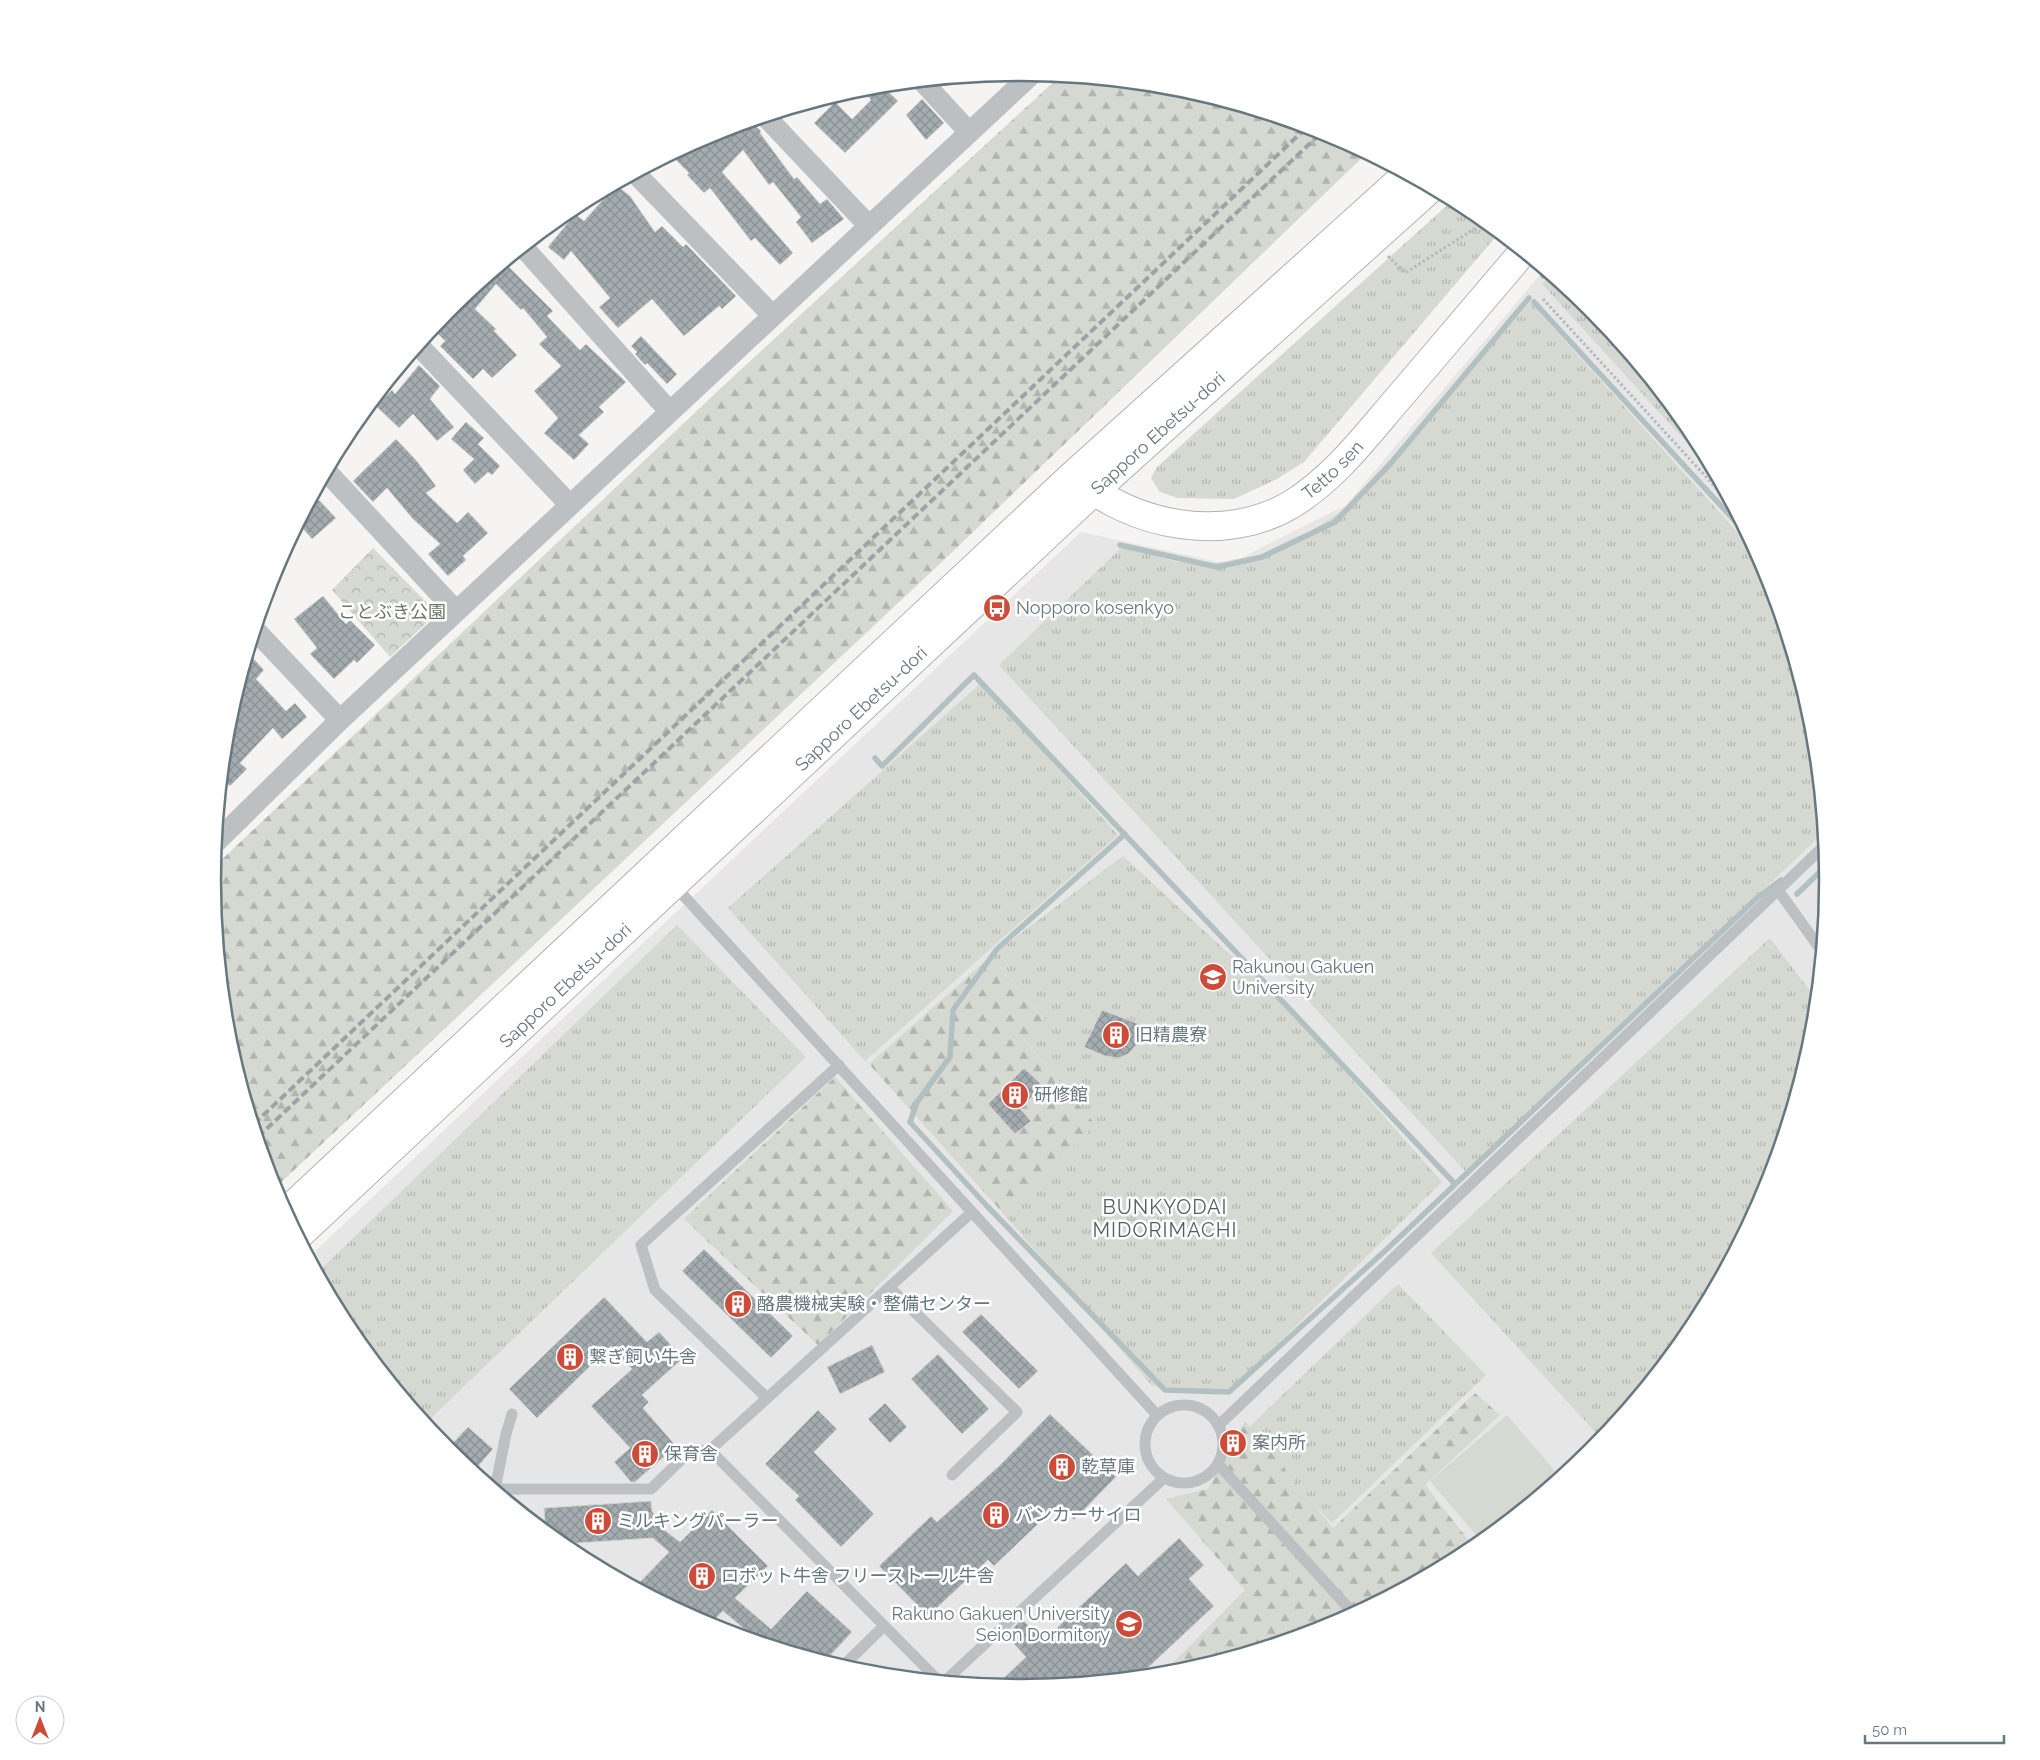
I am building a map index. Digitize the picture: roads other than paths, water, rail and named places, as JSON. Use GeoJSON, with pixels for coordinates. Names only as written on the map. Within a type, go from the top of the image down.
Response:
{"type":"FeatureCollection","features":[{"type":"Feature","properties":{"kind":"main road","name":"Sapporo Ebetsu-dori"},"geometry":{"type":"LineString","coordinates":[[292,1207],[664,874],[1083,483],[1402,179]]}},
{"type":"Feature","properties":{"kind":"main road","name":"Sapporo Ebetsu-dori"},"geometry":{"type":"LineString","coordinates":[[1083,483],[1426,192]]}},
{"type":"Feature","properties":{"kind":"main road","name":"Tetto sen"},"geometry":{"type":"LineString","coordinates":[[1083,483],[1133,512],[1167,522],[1201,528],[1263,518],[1291,504],[1317,486],[1356,447],[1519,256]]}},
{"type":"Feature","properties":{"kind":"main road","name":"Sapporo Ebetsu-dori"},"geometry":{"type":"LineString","coordinates":[[303,1231],[664,874]]}},
{"type":"Feature","properties":{"kind":"street"},"geometry":{"type":"LineString","coordinates":[[223,835],[340,720],[1024,81]]}},
{"type":"Feature","properties":{"kind":"street"},"geometry":{"type":"LineString","coordinates":[[928,87],[969,132]]}},
{"type":"Feature","properties":{"kind":"street"},"geometry":{"type":"LineString","coordinates":[[770,122],[869,226]]}},
{"type":"Feature","properties":{"kind":"street"},"geometry":{"type":"LineString","coordinates":[[640,178],[773,316]]}},
{"type":"Feature","properties":{"kind":"street"},"geometry":{"type":"LineString","coordinates":[[527,252],[670,412]]}},
{"type":"Feature","properties":{"kind":"street"},"geometry":{"type":"LineString","coordinates":[[422,349],[570,505]]}},
{"type":"Feature","properties":{"kind":"street"},"geometry":{"type":"LineString","coordinates":[[331,476],[456,611]]}},
{"type":"Feature","properties":{"kind":"street"},"geometry":{"type":"LineString","coordinates":[[260,635],[340,720]]}},
{"type":"Feature","properties":{"kind":"lane"},"geometry":{"type":"LineString","coordinates":[[1218,1425],[1818,852]]}},
{"type":"Feature","properties":{"kind":"lane"},"geometry":{"type":"LineString","coordinates":[[664,874],[1157,1415]]}},
{"type":"Feature","properties":{"kind":"lane"},"geometry":{"type":"LineString","coordinates":[[1778,890],[1816,943]]}},
{"type":"Feature","properties":{"kind":"lane"},"geometry":{"type":"LineString","coordinates":[[767,1398],[656,1290],[641,1245],[839,1065]]}},
{"type":"Feature","properties":{"kind":"lane"},"geometry":{"type":"LineString","coordinates":[[503,1489],[651,1490],[690,1451],[710,1450],[972,1212]]}},
{"type":"Feature","properties":{"kind":"lane"},"geometry":{"type":"LineString","coordinates":[[890,1287],[1016,1412],[952,1475]]}},
{"type":"Feature","properties":{"kind":"lane"},"geometry":{"type":"LineString","coordinates":[[1178,1405],[1190,1405],[1210,1413],[1218,1425],[1223,1438],[1223,1451],[1218,1464],[1210,1474],[1194,1482],[1175,1483],[1164,1478],[1151,1465],[1144,1448],[1147,1430],[1157,1415],[1167,1408],[1178,1405]]}},
{"type":"Feature","properties":{"kind":"lane"},"geometry":{"type":"LineString","coordinates":[[497,1484],[506,1434],[512,1414]]}},
{"type":"Feature","properties":{"kind":"lane"},"geometry":{"type":"LineString","coordinates":[[710,1450],[931,1673]]}},
{"type":"Feature","properties":{"kind":"lane"},"geometry":{"type":"LineString","coordinates":[[1218,1464],[1348,1608]]}},
{"type":"Feature","properties":{"kind":"lane"},"geometry":{"type":"LineString","coordinates":[[951,1675],[1164,1478]]}},
{"type":"Feature","properties":{"kind":"lane"},"geometry":{"type":"LineString","coordinates":[[849,1660],[884,1626]]}},
{"type":"Feature","properties":{"kind":"waterway"},"geometry":{"type":"LineString","coordinates":[[1120,545],[1217,567],[1262,557],[1335,522],[1391,463],[1529,298]]}},
{"type":"Feature","properties":{"kind":"waterway"},"geometry":{"type":"LineString","coordinates":[[1534,302],[1730,516]]}},
{"type":"Feature","properties":{"kind":"waterway"},"geometry":{"type":"LineString","coordinates":[[875,758],[882,766],[974,675],[1455,1184]]}},
{"type":"Feature","properties":{"kind":"waterway"},"geometry":{"type":"LineString","coordinates":[[1125,834],[997,949],[953,1010],[950,1057],[917,1102],[910,1122],[986,1205],[1165,1390],[1229,1392],[1387,1249],[1757,898],[1781,880]]}},
{"type":"Feature","properties":{"kind":"waterway"},"geometry":{"type":"LineString","coordinates":[[1797,894],[1819,873]]}},
{"type":"Feature","properties":{"kind":"railway"},"geometry":{"type":"LineString","coordinates":[[258,1120],[1301,133]]}},
{"type":"Feature","properties":{"kind":"railway"},"geometry":{"type":"LineString","coordinates":[[263,1133],[1315,138]]}},
{"type":"Feature","properties":{"kind":"place","name":"Nopporo kosenkyo"},"geometry":{"type":"Point","coordinates":[997,608]}},
{"type":"Feature","properties":{"kind":"place","name":"Rakunou Gakuen University"},"geometry":{"type":"Point","coordinates":[1213,977]}},
{"type":"Feature","properties":{"kind":"place","name":"旧精農寮"},"geometry":{"type":"Point","coordinates":[1116,1035]}},
{"type":"Feature","properties":{"kind":"place","name":"研修館"},"geometry":{"type":"Point","coordinates":[1015,1095]}},
{"type":"Feature","properties":{"kind":"place","name":"酪農機械実験・整備センター"},"geometry":{"type":"Point","coordinates":[738,1304]}},
{"type":"Feature","properties":{"kind":"place","name":"繋ぎ飼い牛舎"},"geometry":{"type":"Point","coordinates":[570,1357]}},
{"type":"Feature","properties":{"kind":"place","name":"案内所"},"geometry":{"type":"Point","coordinates":[1233,1443]}},
{"type":"Feature","properties":{"kind":"place","name":"保育舎"},"geometry":{"type":"Point","coordinates":[645,1454]}},
{"type":"Feature","properties":{"kind":"place","name":"乾草庫"},"geometry":{"type":"Point","coordinates":[1062,1467]}},
{"type":"Feature","properties":{"kind":"place","name":"バンカーサイロ"},"geometry":{"type":"Point","coordinates":[996,1515]}},
{"type":"Feature","properties":{"kind":"place","name":"ミルキングパーラー"},"geometry":{"type":"Point","coordinates":[598,1521]}},
{"type":"Feature","properties":{"kind":"place","name":"ロボット牛舎 フリーストール牛舎"},"geometry":{"type":"Point","coordinates":[702,1576]}},
{"type":"Feature","properties":{"kind":"place","name":"Rakuno Gakuen University Seion Dormitory"},"geometry":{"type":"Point","coordinates":[1129,1624]}},
{"type":"Feature","properties":{"kind":"district","name":"BUNKYODAI MIDORIMACHI"},"geometry":{"type":"Point","coordinates":[1165,1218]}},
{"type":"Feature","properties":{"kind":"park label","name":"ことぶき公園"},"geometry":{"type":"Point","coordinates":[392,612]}}]}
